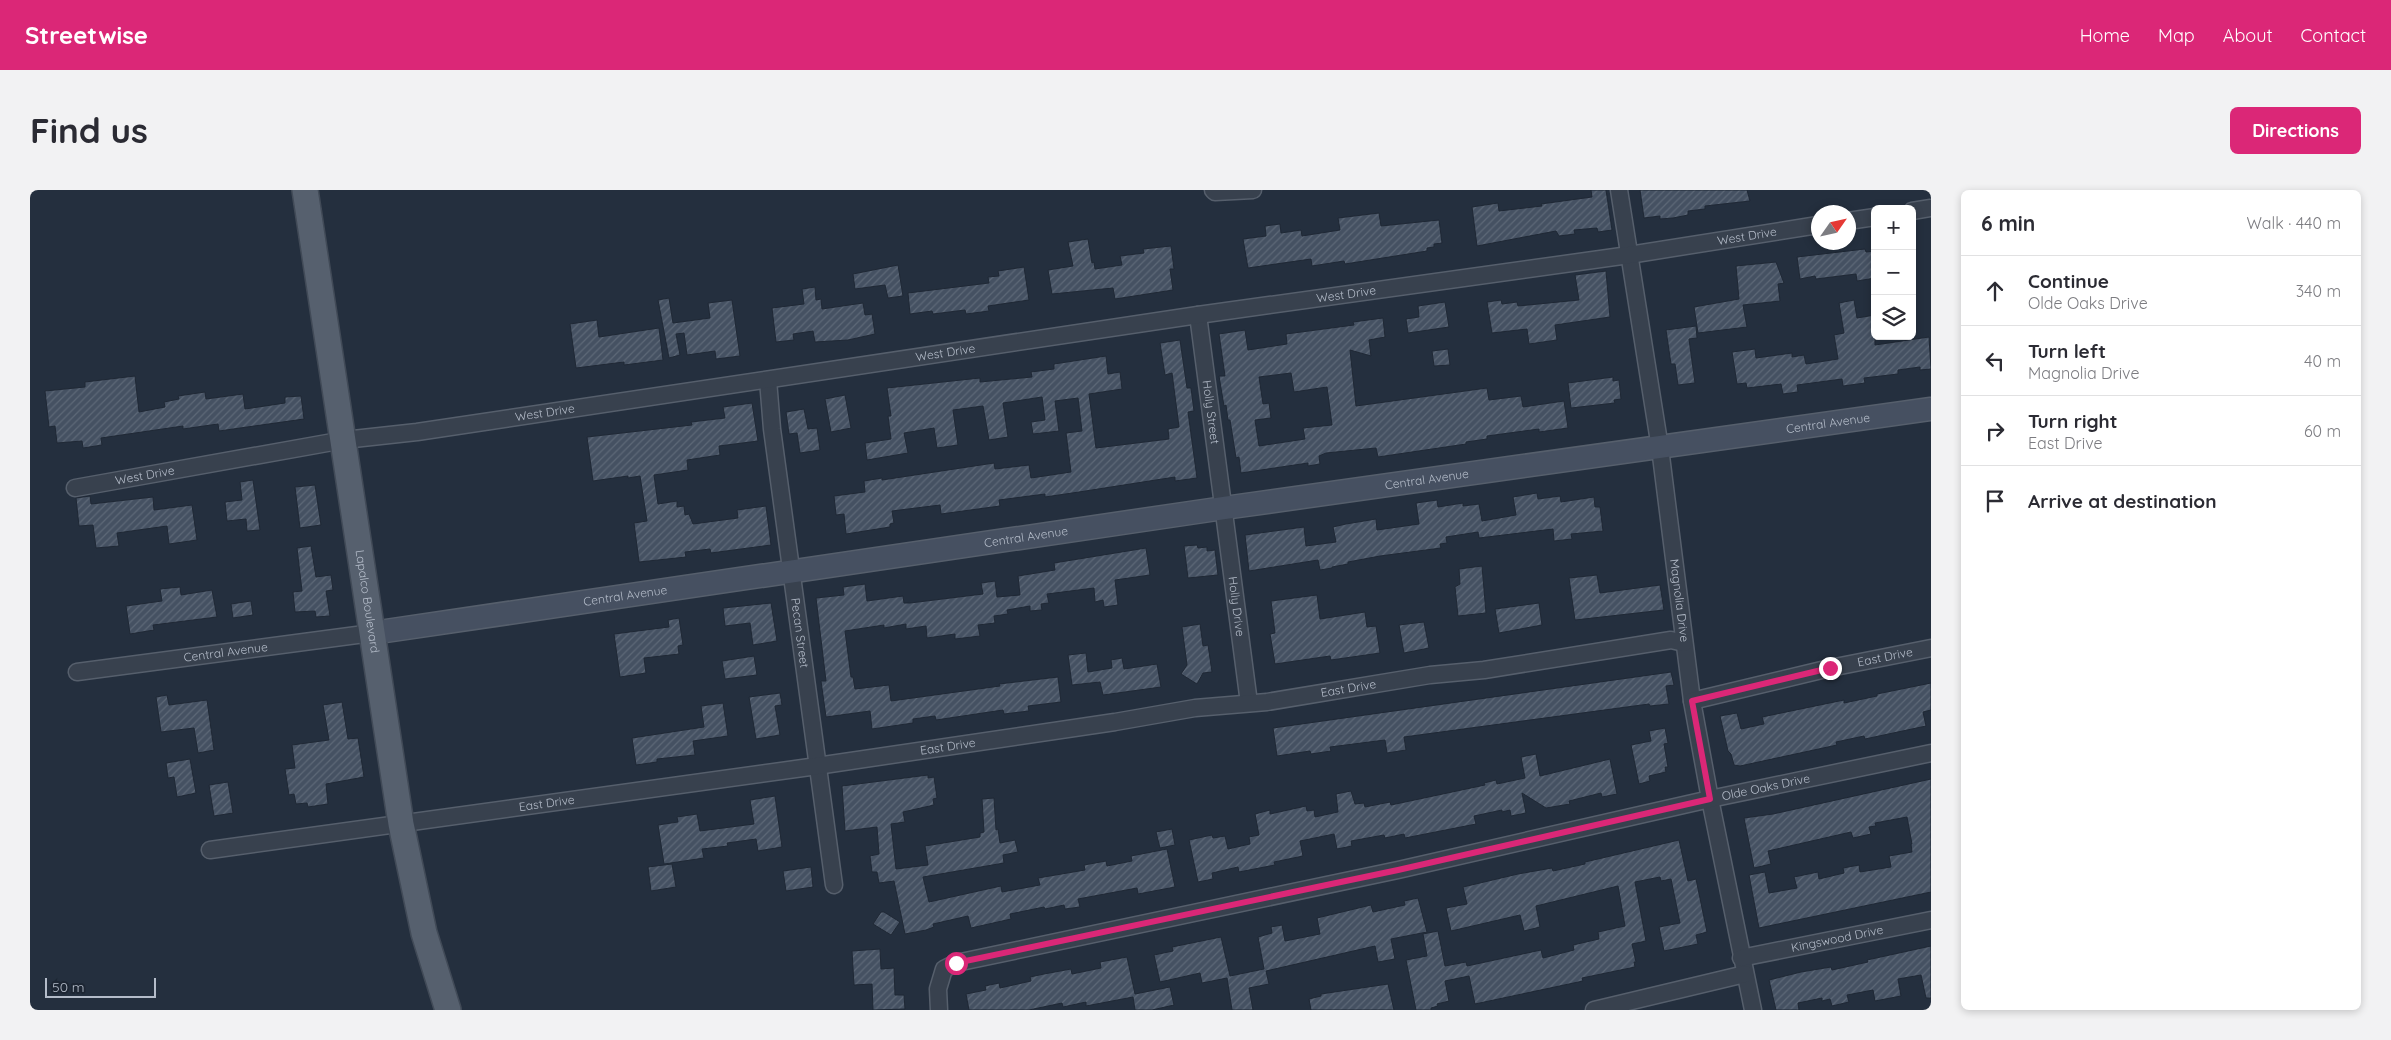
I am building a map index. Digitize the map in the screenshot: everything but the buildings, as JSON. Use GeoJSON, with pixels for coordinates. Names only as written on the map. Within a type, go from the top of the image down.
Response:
{"type":"FeatureCollection","features":[{"type":"Feature","properties":{"kind":"main road","name":"Lapalco Boulevard"},"geometry":{"type":"LineString","coordinates":[[305,190],[401,824],[424,933],[448,1010]]}},
{"type":"Feature","properties":{"kind":"street"},"geometry":{"type":"LineString","coordinates":[[1213,190],[1215,192],[1238,192],[1253,190]]}},
{"type":"Feature","properties":{"kind":"street","name":"Magnolia Drive"},"geometry":{"type":"LineString","coordinates":[[1619,190],[1660,448],[1692,701],[1753,1010]]}},
{"type":"Feature","properties":{"kind":"street"},"geometry":{"type":"LineString","coordinates":[[1916,210],[1931,208]]}},
{"type":"Feature","properties":{"kind":"street"},"geometry":{"type":"LineString","coordinates":[[1856,220],[1871,218]]}},
{"type":"Feature","properties":{"kind":"street","name":"West Drive"},"geometry":{"type":"LineString","coordinates":[[75,488],[344,440],[427,431],[1198,315],[1629,255],[1811,226]]}},
{"type":"Feature","properties":{"kind":"street","name":"Holly Street"},"geometry":{"type":"LineString","coordinates":[[1198,315],[1224,508]]}},
{"type":"Feature","properties":{"kind":"street","name":"Pecan Street"},"geometry":{"type":"LineString","coordinates":[[768,380],[772,429],[834,886]]}},
{"type":"Feature","properties":{"kind":"street","name":"Central Avenue"},"geometry":{"type":"LineString","coordinates":[[77,672],[372,633],[1224,508],[1931,409]]}},
{"type":"Feature","properties":{"kind":"street","name":"Holly Drive"},"geometry":{"type":"LineString","coordinates":[[1224,508],[1249,703]]}},
{"type":"Feature","properties":{"kind":"street","name":"East Drive"},"geometry":{"type":"LineString","coordinates":[[210,850],[818,766],[1106,724],[1195,708],[1249,703],[1430,675],[1484,670],[1671,640],[1684,643]]}},
{"type":"Feature","properties":{"kind":"street","name":"East Drive"},"geometry":{"type":"LineString","coordinates":[[1692,701],[1830,668],[1931,648]]}},
{"type":"Feature","properties":{"kind":"street","name":"Olde Oaks Drive"},"geometry":{"type":"LineString","coordinates":[[939,1010],[938,989],[944,969],[956,963],[1398,870],[1710,799],[1931,753]]}},
{"type":"Feature","properties":{"kind":"street","name":"Kingswood Drive"},"geometry":{"type":"LineString","coordinates":[[1594,1010],[1743,966],[1931,920]]}},
{"type":"Feature","properties":{"kind":"route"},"geometry":{"type":"LineString","coordinates":[[956,963],[1398,870],[1710,799],[1692,701],[1830,668]]}}]}
